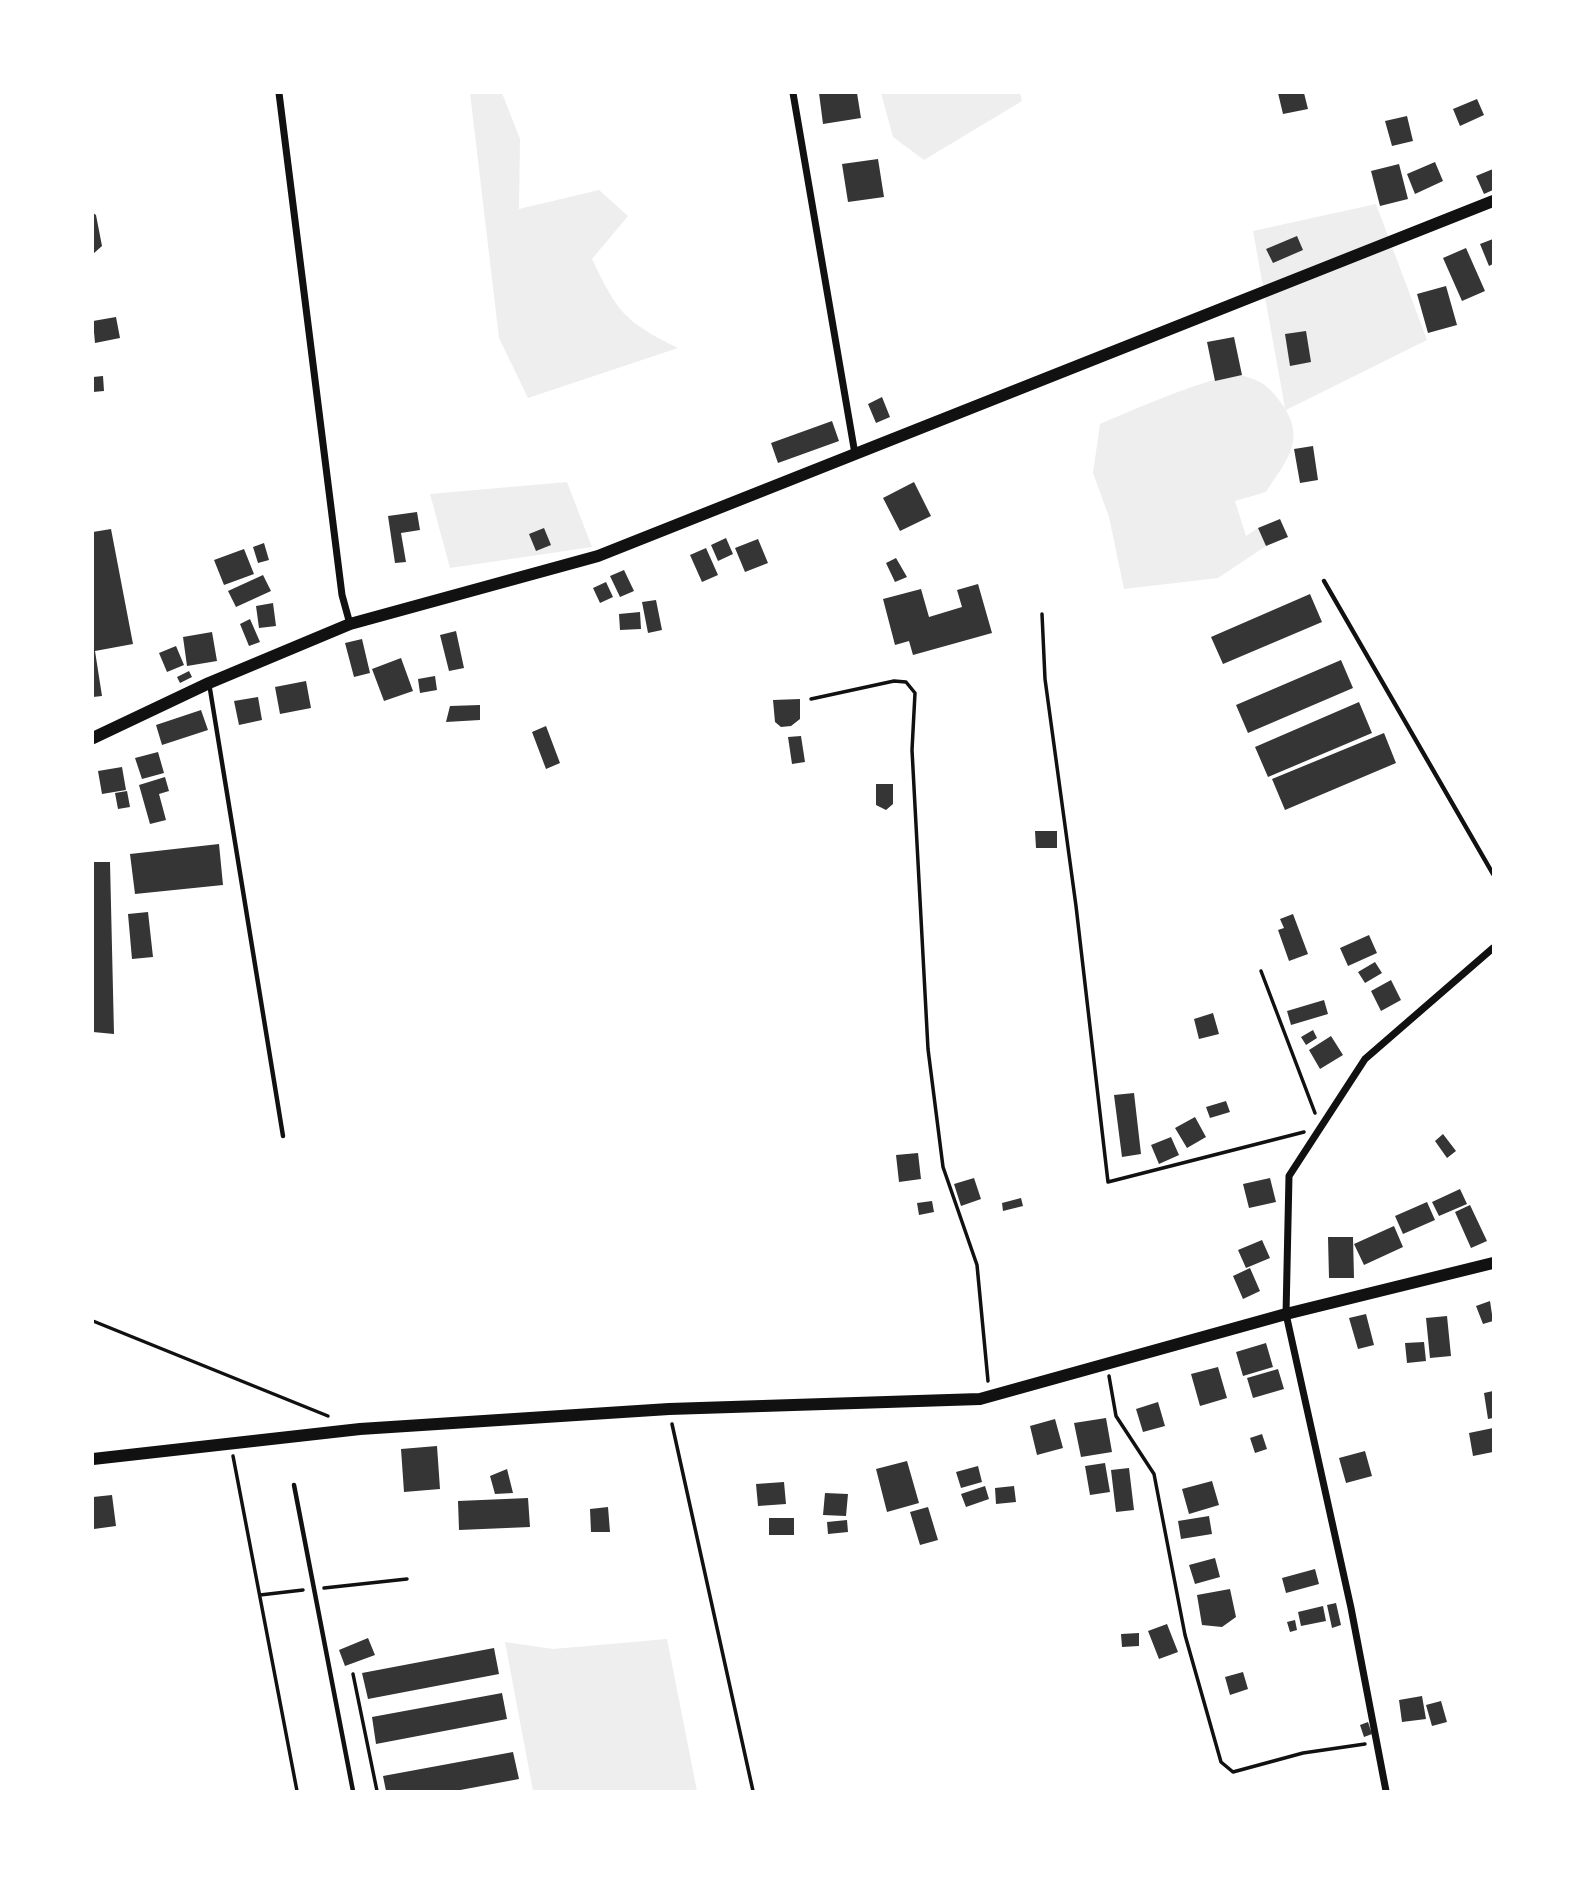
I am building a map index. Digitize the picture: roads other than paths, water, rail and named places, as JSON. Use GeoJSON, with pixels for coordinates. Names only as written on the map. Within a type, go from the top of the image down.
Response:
{"type":"FeatureCollection","features":[{"type":"Feature","properties":{"kind":"street"},"geometry":{"type":"LineString","coordinates":[[279,93],[342,595],[350,624]]}},
{"type":"Feature","properties":{"kind":"street"},"geometry":{"type":"LineString","coordinates":[[793,93],[855,454]]}},
{"type":"Feature","properties":{"kind":"street"},"geometry":{"type":"LineString","coordinates":[[93,738],[209,682],[350,624],[598,556],[1493,201]]}},
{"type":"Feature","properties":{"kind":"street"},"geometry":{"type":"LineString","coordinates":[[1386,1791],[1351,1608],[1286,1314],[1289,1175],[1365,1059],[1493,948]]}},
{"type":"Feature","properties":{"kind":"street"},"geometry":{"type":"LineString","coordinates":[[93,1459],[360,1429],[669,1409],[989,1397],[1286,1314],[1493,1263]]}},
{"type":"Feature","properties":{"kind":"lane"},"geometry":{"type":"LineString","coordinates":[[1324,581],[1493,874]]}},
{"type":"Feature","properties":{"kind":"lane"},"geometry":{"type":"LineString","coordinates":[[209,682],[284,1136]]}},
{"type":"Feature","properties":{"kind":"lane"},"geometry":{"type":"LineString","coordinates":[[294,1485],[353,1791]]}}]}
